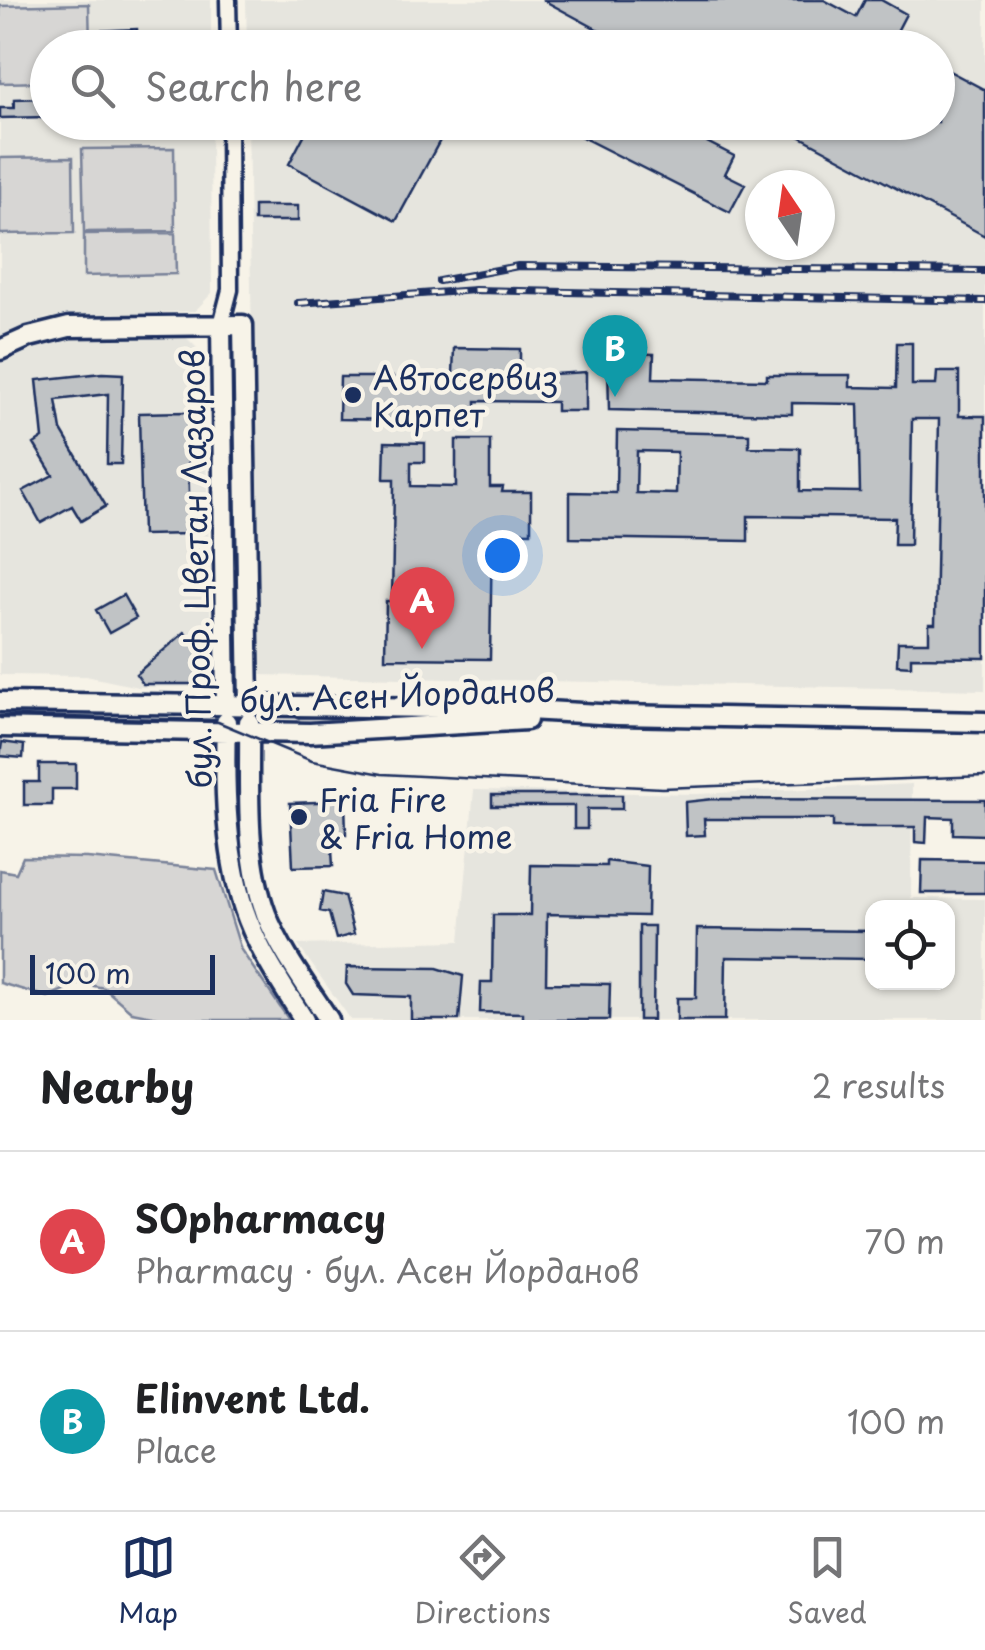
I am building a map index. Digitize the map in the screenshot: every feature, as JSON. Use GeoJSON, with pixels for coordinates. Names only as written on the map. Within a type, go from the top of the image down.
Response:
{"type":"FeatureCollection","features":[{"type":"Feature","properties":{"kind":"main road"},"geometry":{"type":"LineString","coordinates":[[221,325],[243,325]]}},
{"type":"Feature","properties":{"kind":"main road","name":"бул. Проф. Цветан Лазаров"},"geometry":{"type":"LineString","coordinates":[[0,350],[29,337],[69,327],[221,325],[225,731],[232,862],[257,942],[304,1020]]}},
{"type":"Feature","properties":{"kind":"main road","name":"бул. Проф. Цветан Лазаров"},"geometry":{"type":"LineString","coordinates":[[243,325],[252,857],[257,884],[276,936],[329,1020]]}},
{"type":"Feature","properties":{"kind":"main road","name":"бул. Асен Йорданов"},"geometry":{"type":"LineString","coordinates":[[0,702],[510,709],[617,715],[985,722]]}},
{"type":"Feature","properties":{"kind":"main road","name":"бул. Асен Йорданов"},"geometry":{"type":"LineString","coordinates":[[0,726],[330,732],[617,715]]}},
{"type":"Feature","properties":{"kind":"street"},"geometry":{"type":"LineString","coordinates":[[228,0],[229,30]]}},
{"type":"Feature","properties":{"kind":"street"},"geometry":{"type":"LineString","coordinates":[[221,325],[230,290],[229,140]]}},
{"type":"Feature","properties":{"kind":"street"},"geometry":{"type":"LineString","coordinates":[[230,290],[243,325]]}},
{"type":"Feature","properties":{"kind":"shaded area"},"geometry":{"type":"Polygon","coordinates":[[[0,0],[211,0],[211,30],[30,30],[30,140],[211,140],[212,293],[195,311],[47,318],[0,337],[0,0]]]}},
{"type":"Feature","properties":{"kind":"shaded area"},"geometry":{"type":"Polygon","coordinates":[[[246,0],[985,0],[985,690],[258,675],[248,140],[955,140],[955,30],[247,30],[246,0]]]}},
{"type":"Feature","properties":{"kind":"shaded area"},"geometry":{"type":"Polygon","coordinates":[[[89,4],[90,30],[30,30],[30,82],[0,83],[0,6],[89,4]]]}},
{"type":"Feature","properties":{"kind":"shaded area"},"geometry":{"type":"Polygon","coordinates":[[[174,148],[175,231],[84,232],[82,149],[174,148]]]}},
{"type":"Feature","properties":{"kind":"shaded area"},"geometry":{"type":"Polygon","coordinates":[[[73,157],[74,233],[0,234],[0,158],[73,157]]]}},
{"type":"Feature","properties":{"kind":"shaded area"},"geometry":{"type":"Polygon","coordinates":[[[175,233],[176,274],[84,276],[84,234],[175,233]]]}},
{"type":"Feature","properties":{"kind":"shaded area"},"geometry":{"type":"Polygon","coordinates":[[[73,336],[185,336],[198,349],[204,372],[212,674],[196,687],[138,687],[86,676],[0,675],[0,364],[73,336]]]}},
{"type":"Feature","properties":{"kind":"shaded area"},"geometry":{"type":"Polygon","coordinates":[[[490,714],[302,725],[297,718],[490,714]]]}},
{"type":"Feature","properties":{"kind":"shaded area"},"geometry":{"type":"Polygon","coordinates":[[[912,784],[911,898],[985,899],[985,1020],[351,1020],[298,945],[460,941],[474,790],[697,794],[912,784]]]}},
{"type":"Feature","properties":{"kind":"shaded area"},"geometry":{"type":"Polygon","coordinates":[[[23,857],[87,858],[216,870],[241,950],[289,1020],[173,1020],[132,1012],[104,988],[79,983],[48,997],[0,983],[0,870],[16,873],[23,857]]]}},
{"type":"Feature","properties":{"kind":"building"},"geometry":{"type":"Polygon","coordinates":[[[543,0],[824,0],[856,17],[865,0],[881,0],[906,14],[898,30],[599,30],[543,0]]]}},
{"type":"Feature","properties":{"kind":"building"},"geometry":{"type":"Polygon","coordinates":[[[955,74],[985,90],[985,236],[806,140],[955,140],[955,74]]]}},
{"type":"Feature","properties":{"kind":"building"},"geometry":{"type":"Polygon","coordinates":[[[14,99],[30,99],[30,117],[0,118],[0,108],[14,108],[14,99]]]}},
{"type":"Feature","properties":{"kind":"building"},"geometry":{"type":"Polygon","coordinates":[[[302,140],[440,140],[396,221],[289,164],[302,140]]]}},
{"type":"Feature","properties":{"kind":"building"},"geometry":{"type":"Polygon","coordinates":[[[588,140],[703,140],[734,156],[725,174],[745,184],[730,212],[588,140]]]}},
{"type":"Feature","properties":{"kind":"building"},"geometry":{"type":"Polygon","coordinates":[[[254,206],[298,206],[298,221],[254,221],[254,206]]]}},
{"type":"Feature","properties":{"kind":"building"},"geometry":{"type":"Polygon","coordinates":[[[897,343],[912,343],[912,385],[936,385],[937,372],[959,372],[959,416],[985,416],[985,658],[911,657],[911,666],[897,665],[898,642],[929,642],[929,624],[935,624],[939,419],[912,419],[910,545],[894,545],[895,518],[748,516],[748,541],[570,538],[570,492],[616,493],[617,431],[749,434],[749,447],[800,448],[800,491],[860,492],[858,404],[792,403],[792,414],[609,410],[608,363],[620,363],[621,353],[654,354],[653,378],[767,380],[767,375],[850,375],[850,387],[896,388],[897,343]],[[637,451],[636,493],[676,494],[677,452],[637,451]]]}},
{"type":"Feature","properties":{"kind":"building"},"geometry":{"type":"Polygon","coordinates":[[[454,348],[520,349],[520,376],[586,372],[586,411],[556,411],[556,402],[476,401],[476,408],[463,408],[463,421],[339,419],[340,377],[393,377],[393,386],[432,386],[432,375],[453,375],[454,348]]]}},
{"type":"Feature","properties":{"kind":"building"},"geometry":{"type":"Polygon","coordinates":[[[123,374],[121,464],[107,464],[108,394],[56,400],[61,430],[106,506],[81,521],[72,506],[41,523],[23,491],[53,475],[34,444],[43,438],[37,380],[123,374]]]}},
{"type":"Feature","properties":{"kind":"building"},"geometry":{"type":"Polygon","coordinates":[[[187,412],[190,534],[142,535],[139,413],[187,412]]]}},
{"type":"Feature","properties":{"kind":"building"},"geometry":{"type":"Polygon","coordinates":[[[456,440],[490,440],[490,487],[503,487],[502,492],[531,492],[531,532],[492,531],[490,659],[385,658],[386,601],[392,601],[394,479],[384,479],[385,442],[425,443],[425,462],[411,462],[411,486],[456,487],[456,440]]]}},
{"type":"Feature","properties":{"kind":"building"},"geometry":{"type":"Polygon","coordinates":[[[123,595],[136,618],[109,633],[96,610],[123,595]]]}},
{"type":"Feature","properties":{"kind":"building"},"geometry":{"type":"Polygon","coordinates":[[[185,632],[205,656],[207,673],[195,684],[143,684],[136,674],[185,632]]]}},
{"type":"Feature","properties":{"kind":"building"},"geometry":{"type":"Polygon","coordinates":[[[2,742],[24,745],[23,758],[0,756],[2,742]]]}},
{"type":"Feature","properties":{"kind":"building"},"geometry":{"type":"Polygon","coordinates":[[[39,764],[76,764],[76,789],[52,789],[52,805],[24,805],[24,782],[39,782],[39,764]]]}},
{"type":"Feature","properties":{"kind":"building"},"geometry":{"type":"Polygon","coordinates":[[[492,795],[622,795],[622,809],[587,809],[587,829],[574,829],[574,806],[492,806],[492,795]]]}},
{"type":"Feature","properties":{"kind":"building"},"geometry":{"type":"Polygon","coordinates":[[[985,800],[985,835],[953,834],[953,818],[927,817],[926,843],[915,842],[915,827],[833,827],[833,819],[704,819],[705,835],[686,836],[685,802],[985,800]]]}},
{"type":"Feature","properties":{"kind":"building"},"geometry":{"type":"Polygon","coordinates":[[[345,801],[346,834],[331,835],[333,866],[293,867],[290,803],[345,801]]]}},
{"type":"Feature","properties":{"kind":"building"},"geometry":{"type":"Polygon","coordinates":[[[922,860],[985,861],[985,893],[921,893],[922,860]]]}},
{"type":"Feature","properties":{"kind":"building"},"geometry":{"type":"Polygon","coordinates":[[[606,861],[648,866],[647,916],[547,914],[546,983],[610,984],[609,1020],[523,1020],[523,1013],[480,1012],[481,982],[492,982],[493,915],[530,915],[531,865],[606,866],[606,861]]]}},
{"type":"Feature","properties":{"kind":"building"},"geometry":{"type":"Polygon","coordinates":[[[323,892],[344,896],[354,934],[336,939],[329,913],[320,911],[323,892]]]}},
{"type":"Feature","properties":{"kind":"building"},"geometry":{"type":"Polygon","coordinates":[[[639,926],[654,926],[653,1020],[639,1020],[639,926]]]}},
{"type":"Feature","properties":{"kind":"building"},"geometry":{"type":"Polygon","coordinates":[[[697,929],[865,931],[865,959],[726,957],[725,1020],[677,1020],[677,998],[696,998],[697,929]]]}},
{"type":"Feature","properties":{"kind":"building"},"geometry":{"type":"Polygon","coordinates":[[[347,967],[437,968],[463,976],[459,1020],[411,1020],[411,997],[353,995],[346,984],[347,967]]]}},
{"type":"Feature","properties":{"kind":"tram line"},"geometry":{"type":"LineString","coordinates":[[0,718],[218,722],[312,761],[382,774],[662,788],[985,776]]}},
{"type":"Feature","properties":{"kind":"railway"},"geometry":{"type":"LineString","coordinates":[[439,281],[518,266],[985,271]]}},
{"type":"Feature","properties":{"kind":"railway"},"geometry":{"type":"LineString","coordinates":[[298,303],[475,290],[985,301]]}},
{"type":"Feature","properties":{"kind":"place","name":"Автосервиз Карпет"},"geometry":{"type":"Point","coordinates":[353,395]}},
{"type":"Feature","properties":{"kind":"place","name":"Elinvent Ltd."},"geometry":{"type":"Point","coordinates":[615,397]}},
{"type":"Feature","properties":{"kind":"place","name":"SOpharmacy"},"geometry":{"type":"Point","coordinates":[422,649]}},
{"type":"Feature","properties":{"kind":"place","name":"Fria Fire & Fria Home"},"geometry":{"type":"Point","coordinates":[299,817]}}]}
